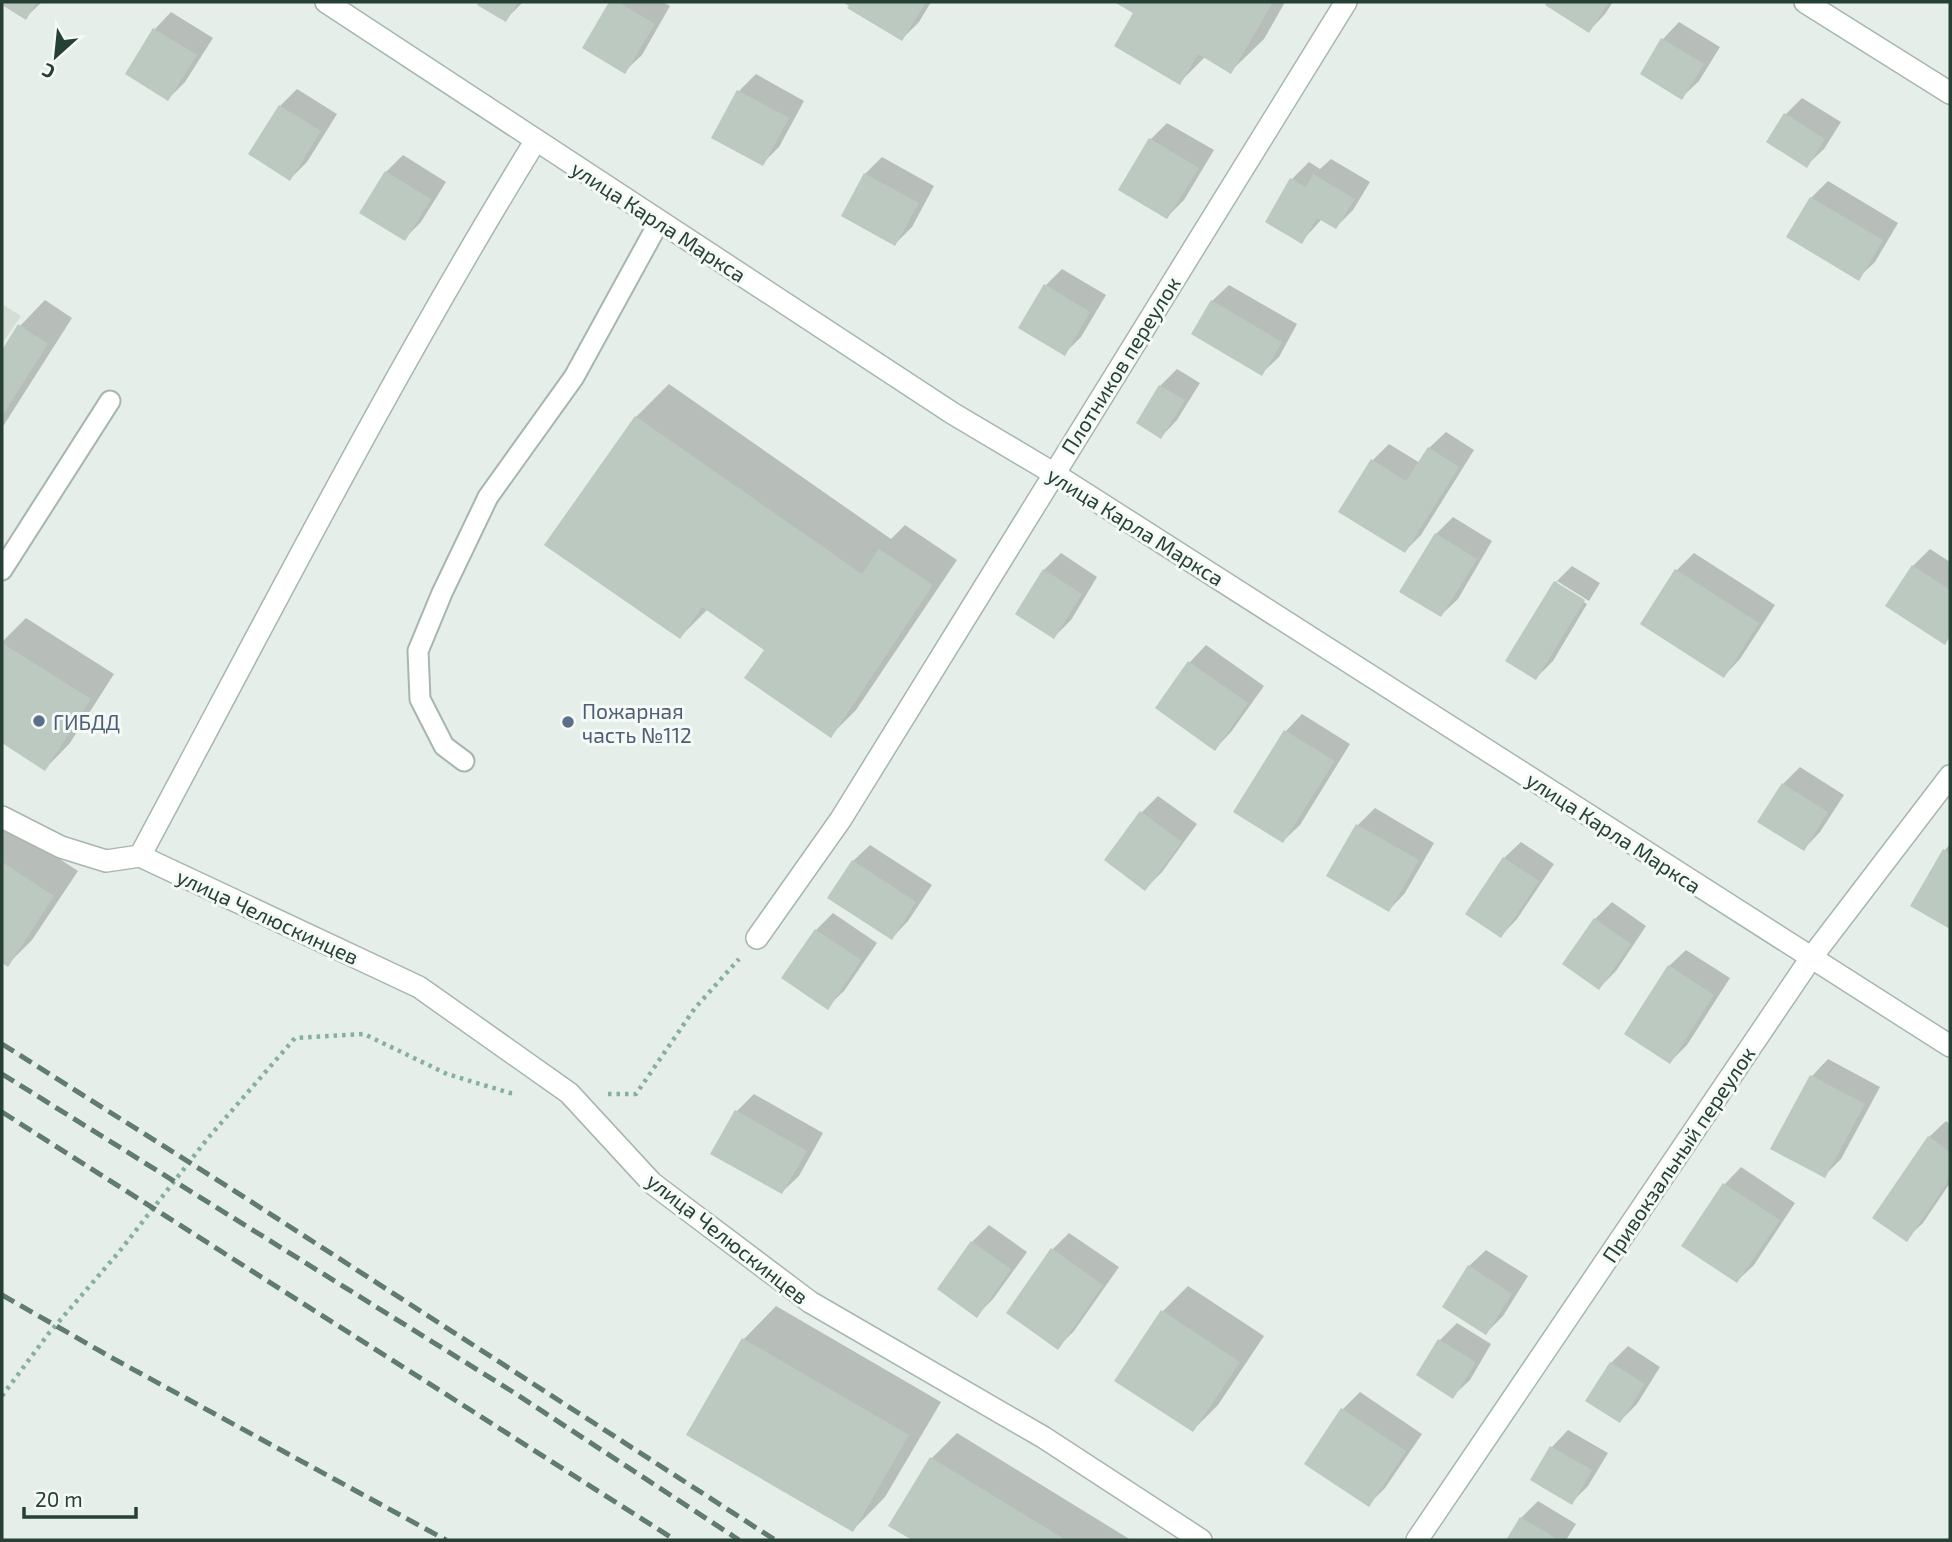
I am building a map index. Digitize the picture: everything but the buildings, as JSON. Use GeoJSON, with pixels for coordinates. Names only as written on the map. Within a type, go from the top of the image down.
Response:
{"type":"FeatureCollection","features":[{"type":"Feature","properties":{"kind":"street","name":"улица Карла Маркса"},"geometry":{"type":"LineString","coordinates":[[326,2],[952,414],[1053,473],[1950,1046]]}},
{"type":"Feature","properties":{"kind":"street","name":"Плотников переулок"},"geometry":{"type":"LineString","coordinates":[[757,938],[841,819],[1346,2]]}},
{"type":"Feature","properties":{"kind":"street"},"geometry":{"type":"LineString","coordinates":[[1805,2],[1950,93]]}},
{"type":"Feature","properties":{"kind":"street"},"geometry":{"type":"LineString","coordinates":[[2,817],[61,848],[106,861],[140,856],[378,410],[479,232],[536,140]]}},
{"type":"Feature","properties":{"kind":"street","name":"Привокзальный переулок"},"geometry":{"type":"LineString","coordinates":[[1417,1540],[1811,958],[1950,776]]}},
{"type":"Feature","properties":{"kind":"street","name":"улица Челюскинцев"},"geometry":{"type":"LineString","coordinates":[[140,856],[419,987],[569,1093],[652,1183],[810,1302],[1043,1437],[1201,1540]]}},
{"type":"Feature","properties":{"kind":"lane"},"geometry":{"type":"LineString","coordinates":[[464,761],[444,746],[420,699],[418,651],[488,496],[574,377],[659,222]]}},
{"type":"Feature","properties":{"kind":"lane"},"geometry":{"type":"LineString","coordinates":[[2,570],[110,401]]}},
{"type":"Feature","properties":{"kind":"path"},"geometry":{"type":"LineString","coordinates":[[2,1396],[49,1332],[119,1252],[208,1138],[295,1038],[364,1034],[447,1074],[510,1093],[636,1094],[695,1008],[757,938]]}},
{"type":"Feature","properties":{"kind":"shaded area"},"geometry":{"type":"Polygon","coordinates":[[[2,304],[21,316],[2,344],[2,304]]]}},
{"type":"Feature","properties":{"kind":"railway"},"geometry":{"type":"LineString","coordinates":[[2,1044],[775,1540]]}},
{"type":"Feature","properties":{"kind":"railway"},"geometry":{"type":"LineString","coordinates":[[2,1074],[513,1392],[739,1540]]}},
{"type":"Feature","properties":{"kind":"railway"},"geometry":{"type":"LineString","coordinates":[[2,1112],[675,1540]]}},
{"type":"Feature","properties":{"kind":"railway"},"geometry":{"type":"LineString","coordinates":[[2,1295],[446,1540]]}},
{"type":"Feature","properties":{"kind":"place","name":"ГИБДД"},"geometry":{"type":"Point","coordinates":[39,721]}},
{"type":"Feature","properties":{"kind":"place","name":"Пожарная часть №112"},"geometry":{"type":"Point","coordinates":[568,722]}}]}
